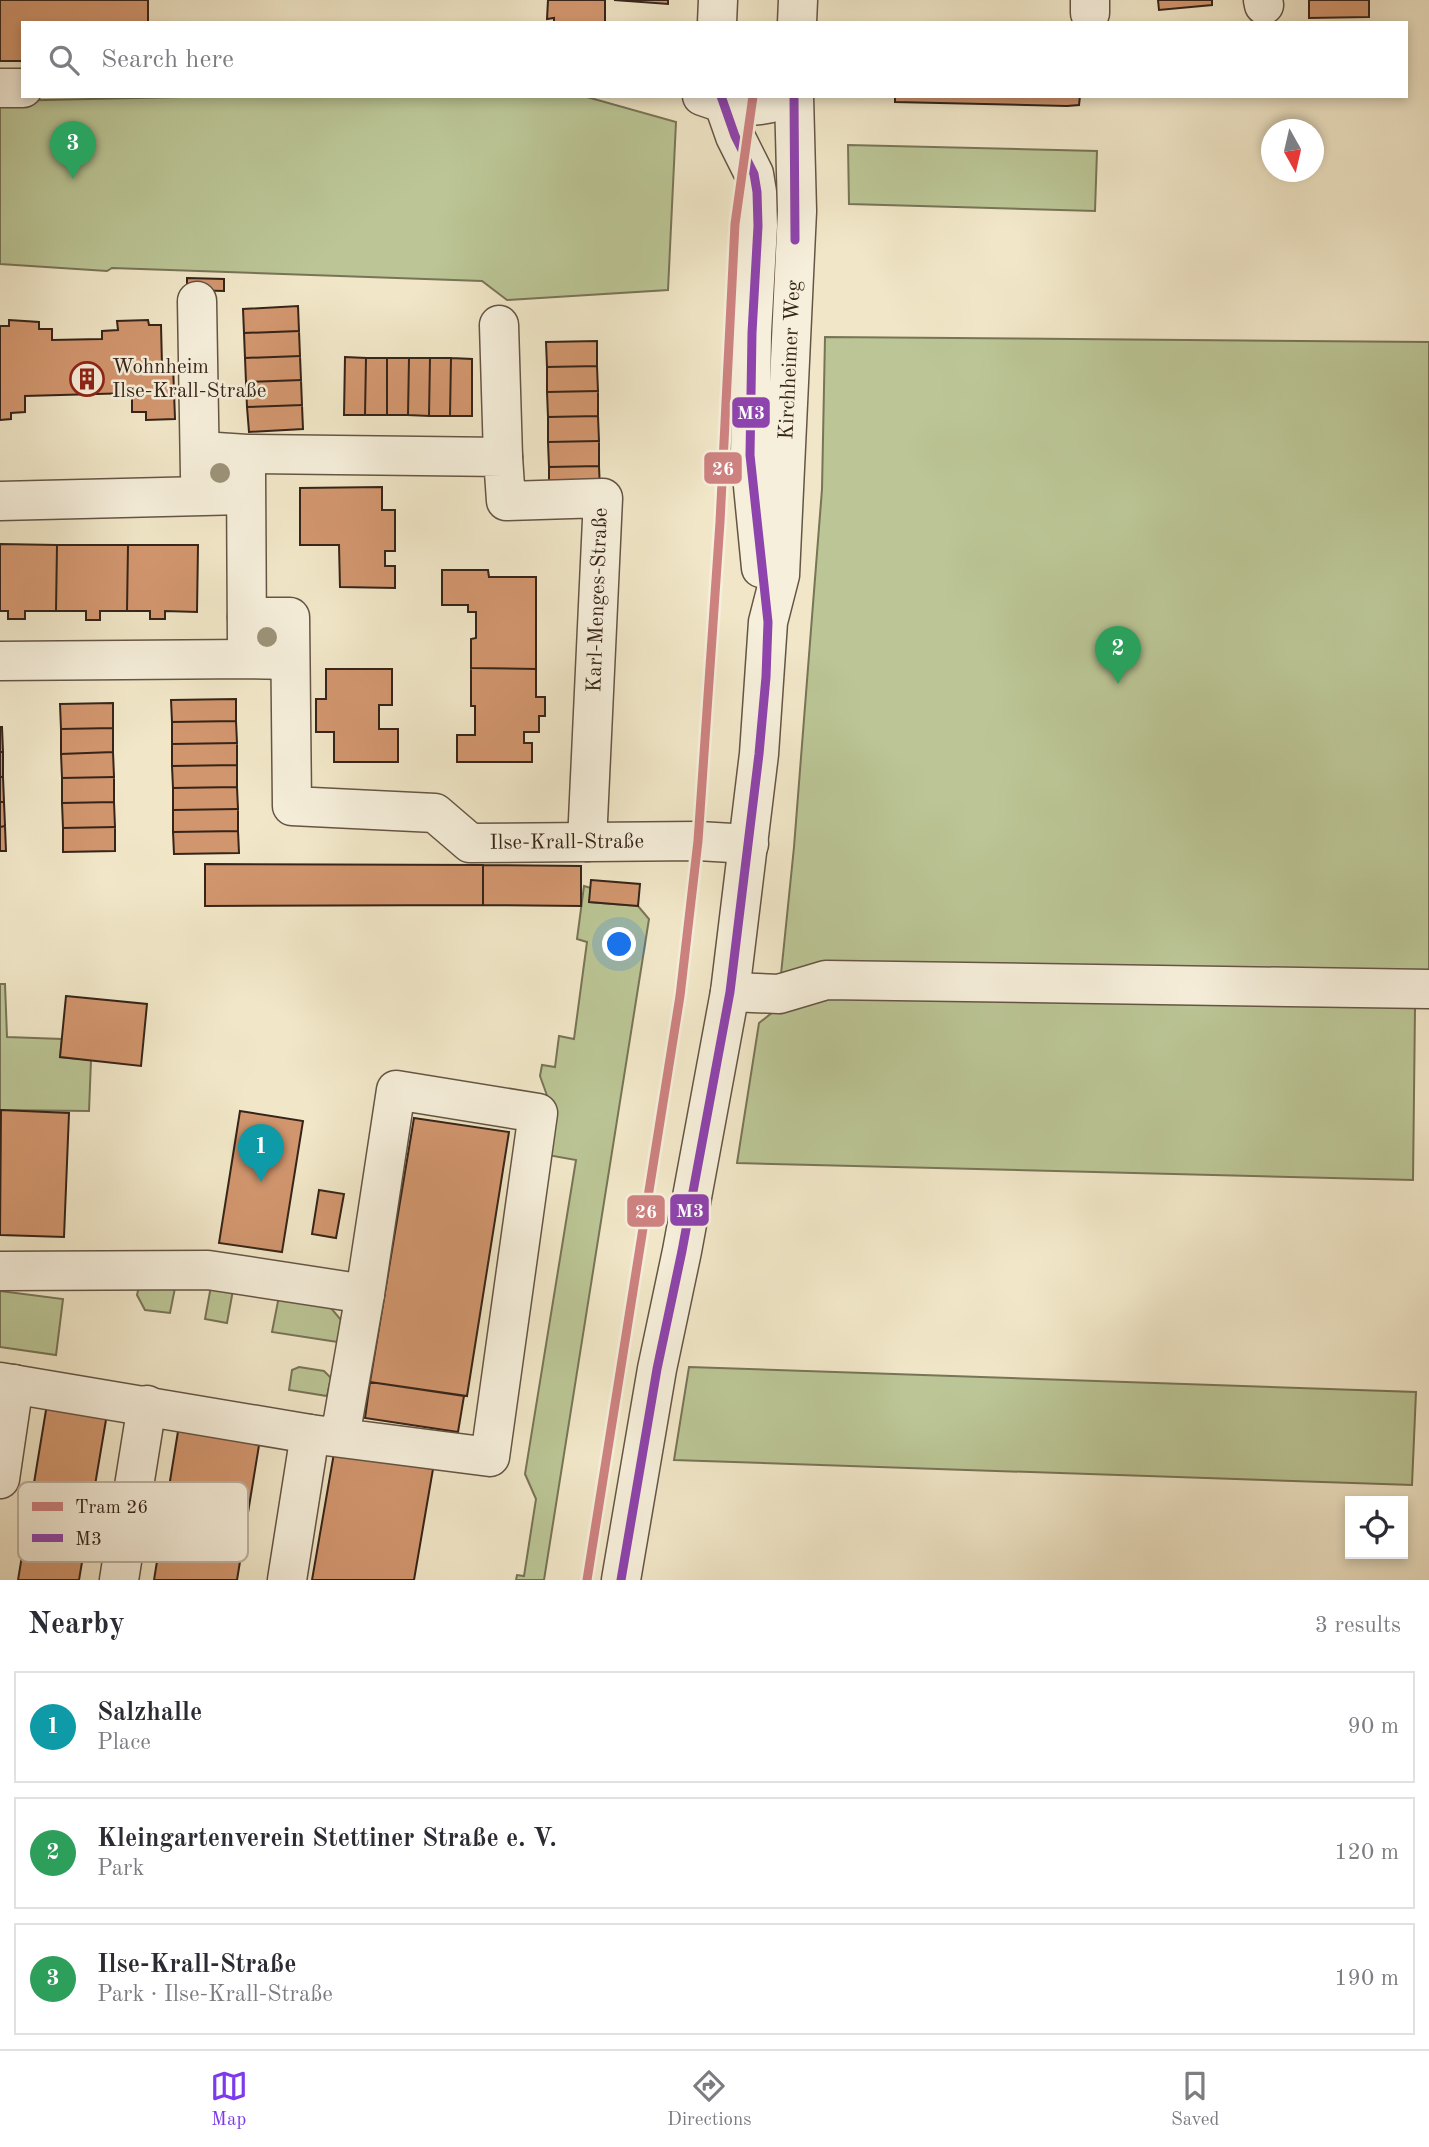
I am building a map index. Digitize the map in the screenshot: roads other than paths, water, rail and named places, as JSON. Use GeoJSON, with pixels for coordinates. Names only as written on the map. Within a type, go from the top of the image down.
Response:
{"type":"FeatureCollection","features":[{"type":"Feature","properties":{"kind":"street"},"geometry":{"type":"LineString","coordinates":[[717,21],[718,0]]}},
{"type":"Feature","properties":{"kind":"street"},"geometry":{"type":"LineString","coordinates":[[797,21],[799,0]]}},
{"type":"Feature","properties":{"kind":"street"},"geometry":{"type":"LineString","coordinates":[[0,88],[21,88]]}},
{"type":"Feature","properties":{"kind":"street"},"geometry":{"type":"LineString","coordinates":[[715,99],[752,107],[777,103],[788,98]]}},
{"type":"Feature","properties":{"kind":"street","name":"Kirchheimer Weg"},"geometry":{"type":"LineString","coordinates":[[621,1580],[657,1369],[682,1251],[730,992],[759,754],[768,622],[780,575],[797,211],[793,98]]}},
{"type":"Feature","properties":{"kind":"street","name":"Kirchheimer Weg"},"geometry":{"type":"LineString","coordinates":[[715,99],[754,174],[757,192],[750,455],[761,577],[768,622]]}},
{"type":"Feature","properties":{"kind":"street"},"geometry":{"type":"LineString","coordinates":[[197,301],[200,496]]}},
{"type":"Feature","properties":{"kind":"street","name":"Karl-Menges-Straße"},"geometry":{"type":"LineString","coordinates":[[499,325],[506,501],[603,498],[587,842]]}},
{"type":"Feature","properties":{"kind":"street"},"geometry":{"type":"LineString","coordinates":[[201,451],[503,457]]}},
{"type":"Feature","properties":{"kind":"street"},"geometry":{"type":"LineString","coordinates":[[247,454],[244,495],[247,659]]}},
{"type":"Feature","properties":{"kind":"street"},"geometry":{"type":"LineString","coordinates":[[0,501],[244,495]]}},
{"type":"Feature","properties":{"kind":"street","name":"Ilse-Krall-Straße"},"geometry":{"type":"LineString","coordinates":[[247,617],[289,617],[292,806],[435,813],[470,843],[698,841],[748,844]]}},
{"type":"Feature","properties":{"kind":"street"},"geometry":{"type":"LineString","coordinates":[[0,661],[289,660]]}},
{"type":"Feature","properties":{"kind":"street"},"geometry":{"type":"LineString","coordinates":[[730,992],[779,994],[826,979],[1428,978]]}},
{"type":"Feature","properties":{"kind":"street"},"geometry":{"type":"LineString","coordinates":[[0,1479],[7,1383],[325,1435],[490,1457],[538,1113],[396,1090],[365,1294],[325,1435],[287,1580]]}},
{"type":"Feature","properties":{"kind":"street"},"geometry":{"type":"LineString","coordinates":[[0,1271],[208,1270],[365,1294]]}},
{"type":"Feature","properties":{"kind":"street"},"geometry":{"type":"LineString","coordinates":[[135,1482],[147,1405]]}},
{"type":"Feature","properties":{"kind":"street"},"geometry":{"type":"LineString","coordinates":[[119,1580],[122,1562]]}},
{"type":"Feature","properties":{"kind":"tram line","name":"26"},"geometry":{"type":"LineString","coordinates":[[587,1580],[680,996],[698,841],[720,522],[735,224],[753,98]]}},
{"type":"Feature","properties":{"kind":"place","name":"Ilse-Krall-Straße"},"geometry":{"type":"Point","coordinates":[73,179]}},
{"type":"Feature","properties":{"kind":"place","name":"Wohnheim Ilse-Krall-Straße"},"geometry":{"type":"Point","coordinates":[87,379]}},
{"type":"Feature","properties":{"kind":"place","name":"Kleingartenverein Stettiner Straße e. V."},"geometry":{"type":"Point","coordinates":[1118,684]}},
{"type":"Feature","properties":{"kind":"place","name":"Salzhalle"},"geometry":{"type":"Point","coordinates":[261,1182]}}]}
